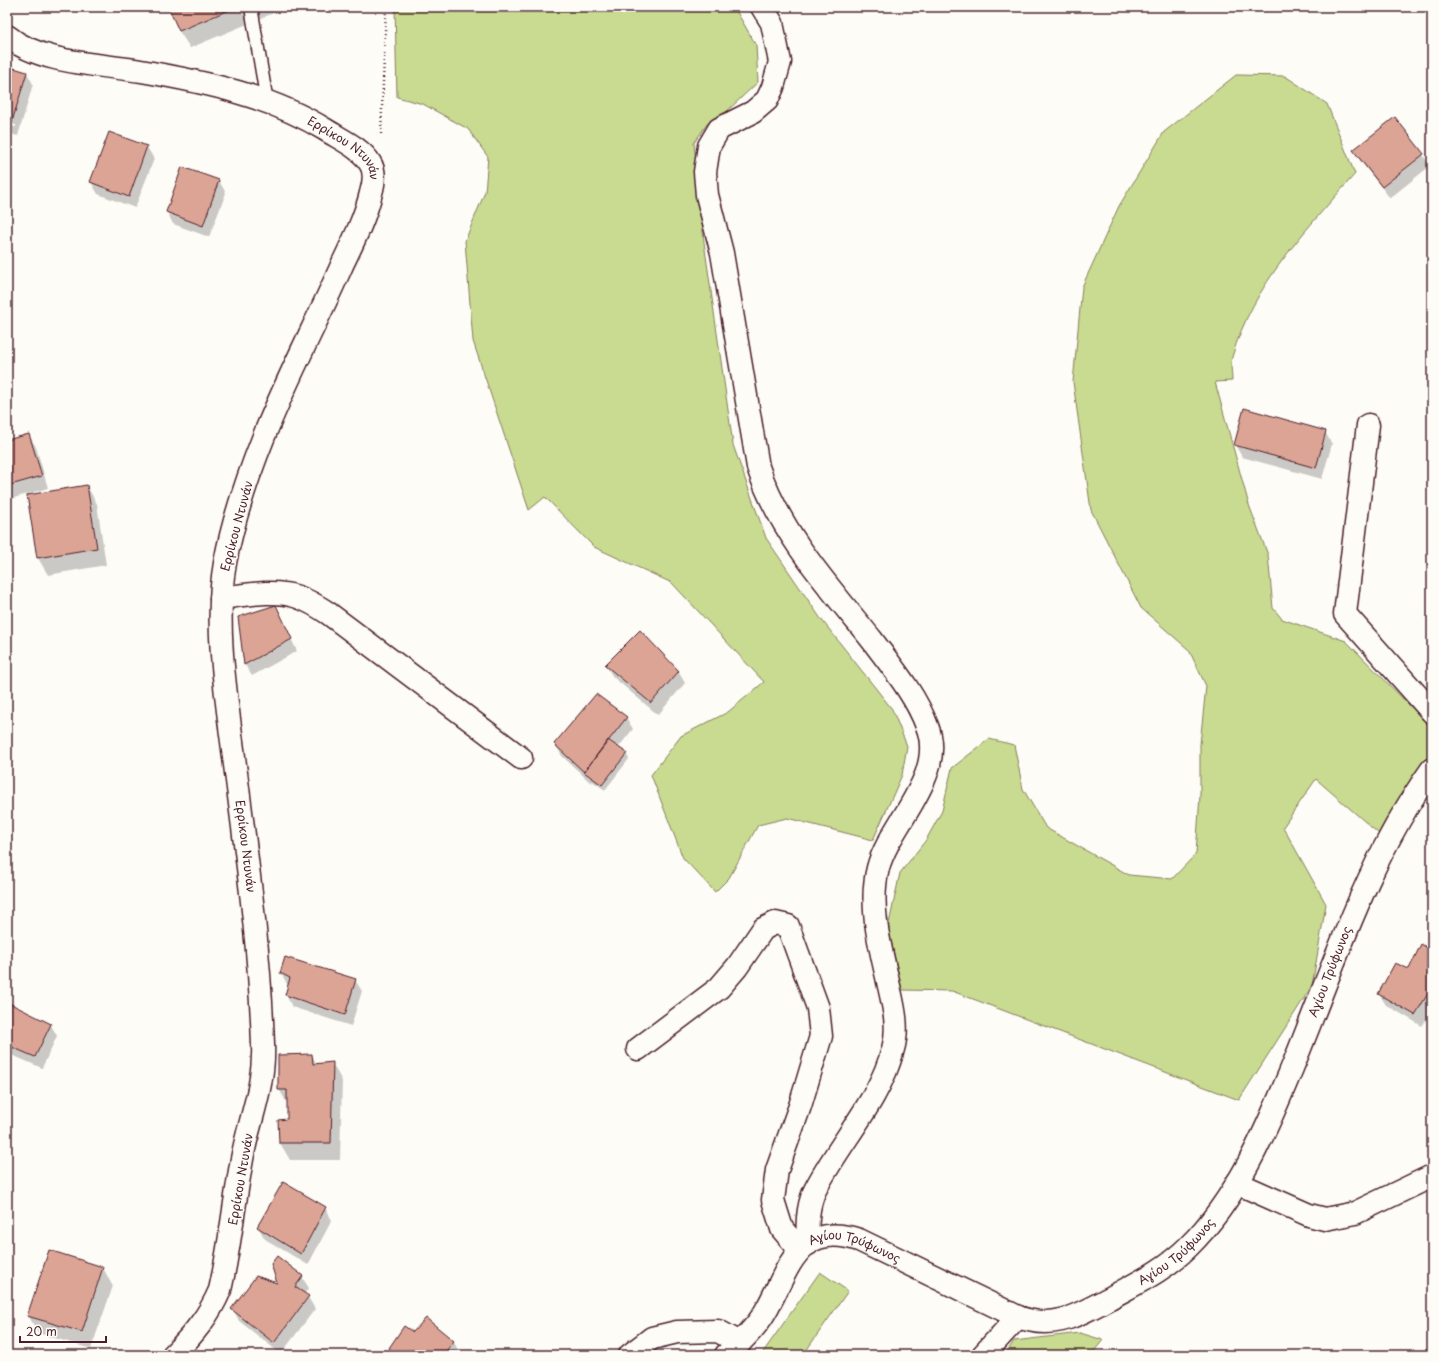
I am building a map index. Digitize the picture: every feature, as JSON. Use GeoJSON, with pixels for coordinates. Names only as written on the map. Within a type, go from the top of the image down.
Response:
{"type":"FeatureCollection","features":[{"type":"Feature","properties":{"kind":"street"},"geometry":{"type":"LineString","coordinates":[[762,7],[772,23],[780,62],[773,87],[766,100],[753,112],[718,129],[709,146],[705,172],[707,195],[723,261],[758,467],[773,504],[807,558],[901,678],[927,726],[931,746],[929,763],[918,793],[884,852],[878,869],[876,916],[883,961],[896,1020],[893,1051],[884,1075],[859,1121],[814,1192],[811,1200],[804,1247]]}},
{"type":"Feature","properties":{"kind":"street","name":"Ερρίκου Ντυνάν"},"geometry":{"type":"LineString","coordinates":[[7,36],[23,47],[47,57],[139,71],[191,81],[267,102],[311,121],[356,150],[370,163],[374,174],[373,184],[363,216],[336,280],[274,411],[254,462],[230,541],[225,563],[221,598],[225,682],[257,956],[264,1047],[263,1068],[258,1098],[243,1156],[220,1290],[214,1304],[198,1330],[173,1355]]}},
{"type":"Feature","properties":{"kind":"street"},"geometry":{"type":"LineString","coordinates":[[1368,425],[1346,614],[1432,712]]}},
{"type":"Feature","properties":{"kind":"street"},"geometry":{"type":"LineString","coordinates":[[221,598],[246,595],[283,594],[297,597],[312,603],[328,613],[521,758]]}},
{"type":"Feature","properties":{"kind":"street","name":"Αγίου Τρύφωνος"},"geometry":{"type":"LineString","coordinates":[[733,1349],[753,1329],[765,1312],[785,1271],[804,1247],[819,1237],[827,1235],[842,1235],[859,1240],[1018,1317],[1034,1323],[1053,1323],[1089,1309],[1141,1281],[1188,1247],[1213,1217],[1237,1183],[1279,1099],[1362,892],[1397,825],[1432,769]]}},
{"type":"Feature","properties":{"kind":"street"},"geometry":{"type":"LineString","coordinates":[[638,1049],[719,988],[737,967],[763,929],[775,923],[788,926],[818,1008],[821,1036],[800,1106],[777,1170],[773,1200],[782,1229],[804,1247]]}},
{"type":"Feature","properties":{"kind":"street"},"geometry":{"type":"LineString","coordinates":[[1237,1183],[1309,1215],[1325,1219],[1355,1213],[1378,1204],[1432,1176]]}},
{"type":"Feature","properties":{"kind":"street"},"geometry":{"type":"LineString","coordinates":[[983,1355],[1018,1317]]}},
{"type":"Feature","properties":{"kind":"street"},"geometry":{"type":"LineString","coordinates":[[630,1355],[652,1338],[677,1332],[718,1331],[733,1349]]}},
{"type":"Feature","properties":{"kind":"lane"},"geometry":{"type":"LineString","coordinates":[[250,7],[267,102]]}},
{"type":"Feature","properties":{"kind":"path"},"geometry":{"type":"LineString","coordinates":[[370,163],[375,153],[381,132],[386,7]]}},
{"type":"Feature","properties":{"kind":"green space"},"geometry":{"type":"Polygon","coordinates":[[[395,7],[734,7],[756,45],[758,82],[725,113],[707,124],[694,143],[704,242],[733,445],[766,538],[821,619],[892,709],[907,746],[902,775],[873,840],[787,818],[758,825],[729,878],[715,892],[683,858],[651,775],[681,736],[728,712],[764,682],[672,583],[594,547],[545,497],[529,510],[473,341],[465,241],[485,192],[488,157],[468,129],[423,104],[397,97],[395,7]]]}},
{"type":"Feature","properties":{"kind":"green space"},"geometry":{"type":"Polygon","coordinates":[[[1236,75],[1285,76],[1327,104],[1355,174],[1283,259],[1253,305],[1241,330],[1232,357],[1232,381],[1215,382],[1249,505],[1268,555],[1273,608],[1282,619],[1346,641],[1432,728],[1432,757],[1379,834],[1316,779],[1283,827],[1326,904],[1312,986],[1239,1100],[952,991],[902,990],[888,928],[900,873],[926,840],[942,811],[952,768],[989,739],[1014,745],[1023,789],[1046,828],[1129,875],[1172,879],[1196,854],[1200,795],[1200,744],[1206,686],[1189,650],[1141,608],[1091,510],[1073,382],[1082,287],[1119,206],[1164,132],[1236,75]]]}},
{"type":"Feature","properties":{"kind":"green space"},"geometry":{"type":"Polygon","coordinates":[[[820,1272],[848,1291],[803,1355],[761,1355],[820,1272]]]}},
{"type":"Feature","properties":{"kind":"green space"},"geometry":{"type":"Polygon","coordinates":[[[1080,1333],[1103,1340],[1091,1355],[1005,1355],[1014,1341],[1080,1333]]]}},
{"type":"Feature","properties":{"kind":"building"},"geometry":{"type":"Polygon","coordinates":[[[168,7],[236,7],[179,31],[168,7]]]}},
{"type":"Feature","properties":{"kind":"building"},"geometry":{"type":"Polygon","coordinates":[[[7,66],[27,72],[11,125],[7,124],[7,66]]]}},
{"type":"Feature","properties":{"kind":"building"},"geometry":{"type":"Polygon","coordinates":[[[1395,117],[1424,154],[1382,187],[1353,150],[1395,117]]]}},
{"type":"Feature","properties":{"kind":"building"},"geometry":{"type":"Polygon","coordinates":[[[109,132],[147,146],[129,197],[90,182],[109,132]]]}},
{"type":"Feature","properties":{"kind":"building"},"geometry":{"type":"Polygon","coordinates":[[[182,167],[219,180],[203,226],[166,212],[182,167]]]}},
{"type":"Feature","properties":{"kind":"building"},"geometry":{"type":"Polygon","coordinates":[[[1244,408],[1326,431],[1316,468],[1234,445],[1244,408]]]}},
{"type":"Feature","properties":{"kind":"building"},"geometry":{"type":"Polygon","coordinates":[[[29,434],[42,476],[7,486],[7,440],[29,434]]]}},
{"type":"Feature","properties":{"kind":"building"},"geometry":{"type":"Polygon","coordinates":[[[87,485],[97,548],[37,558],[27,495],[87,485]]]}},
{"type":"Feature","properties":{"kind":"building"},"geometry":{"type":"Polygon","coordinates":[[[276,605],[292,639],[244,665],[238,617],[276,605]]]}},
{"type":"Feature","properties":{"kind":"building"},"geometry":{"type":"Polygon","coordinates":[[[640,630],[679,671],[651,703],[605,665],[640,630]]]}},
{"type":"Feature","properties":{"kind":"building"},"geometry":{"type":"Polygon","coordinates":[[[596,694],[627,717],[584,772],[554,744],[596,694]]]}},
{"type":"Feature","properties":{"kind":"building"},"geometry":{"type":"Polygon","coordinates":[[[608,740],[627,753],[602,785],[584,772],[608,740]]]}},
{"type":"Feature","properties":{"kind":"building"},"geometry":{"type":"Polygon","coordinates":[[[1421,944],[1432,950],[1432,987],[1415,1015],[1378,994],[1395,963],[1409,969],[1421,944]]]}},
{"type":"Feature","properties":{"kind":"building"},"geometry":{"type":"Polygon","coordinates":[[[285,957],[356,979],[345,1015],[285,995],[290,978],[280,973],[285,957]]]}},
{"type":"Feature","properties":{"kind":"building"},"geometry":{"type":"Polygon","coordinates":[[[7,1002],[51,1024],[35,1057],[7,1045],[7,1002]]]}},
{"type":"Feature","properties":{"kind":"building"},"geometry":{"type":"Polygon","coordinates":[[[312,1054],[313,1064],[333,1062],[331,1143],[279,1143],[278,1120],[287,1119],[287,1090],[278,1090],[278,1055],[312,1054]]]}},
{"type":"Feature","properties":{"kind":"building"},"geometry":{"type":"Polygon","coordinates":[[[283,1182],[326,1207],[301,1254],[257,1227],[283,1182]]]}},
{"type":"Feature","properties":{"kind":"building"},"geometry":{"type":"Polygon","coordinates":[[[49,1250],[103,1267],[82,1332],[27,1316],[49,1250]]]}},
{"type":"Feature","properties":{"kind":"building"},"geometry":{"type":"Polygon","coordinates":[[[277,1256],[303,1276],[295,1287],[309,1296],[274,1343],[231,1309],[256,1276],[277,1283],[271,1264],[277,1256]]]}},
{"type":"Feature","properties":{"kind":"building"},"geometry":{"type":"Polygon","coordinates":[[[426,1318],[454,1341],[443,1355],[397,1355],[389,1348],[404,1326],[413,1332],[426,1318]]]}}]}
